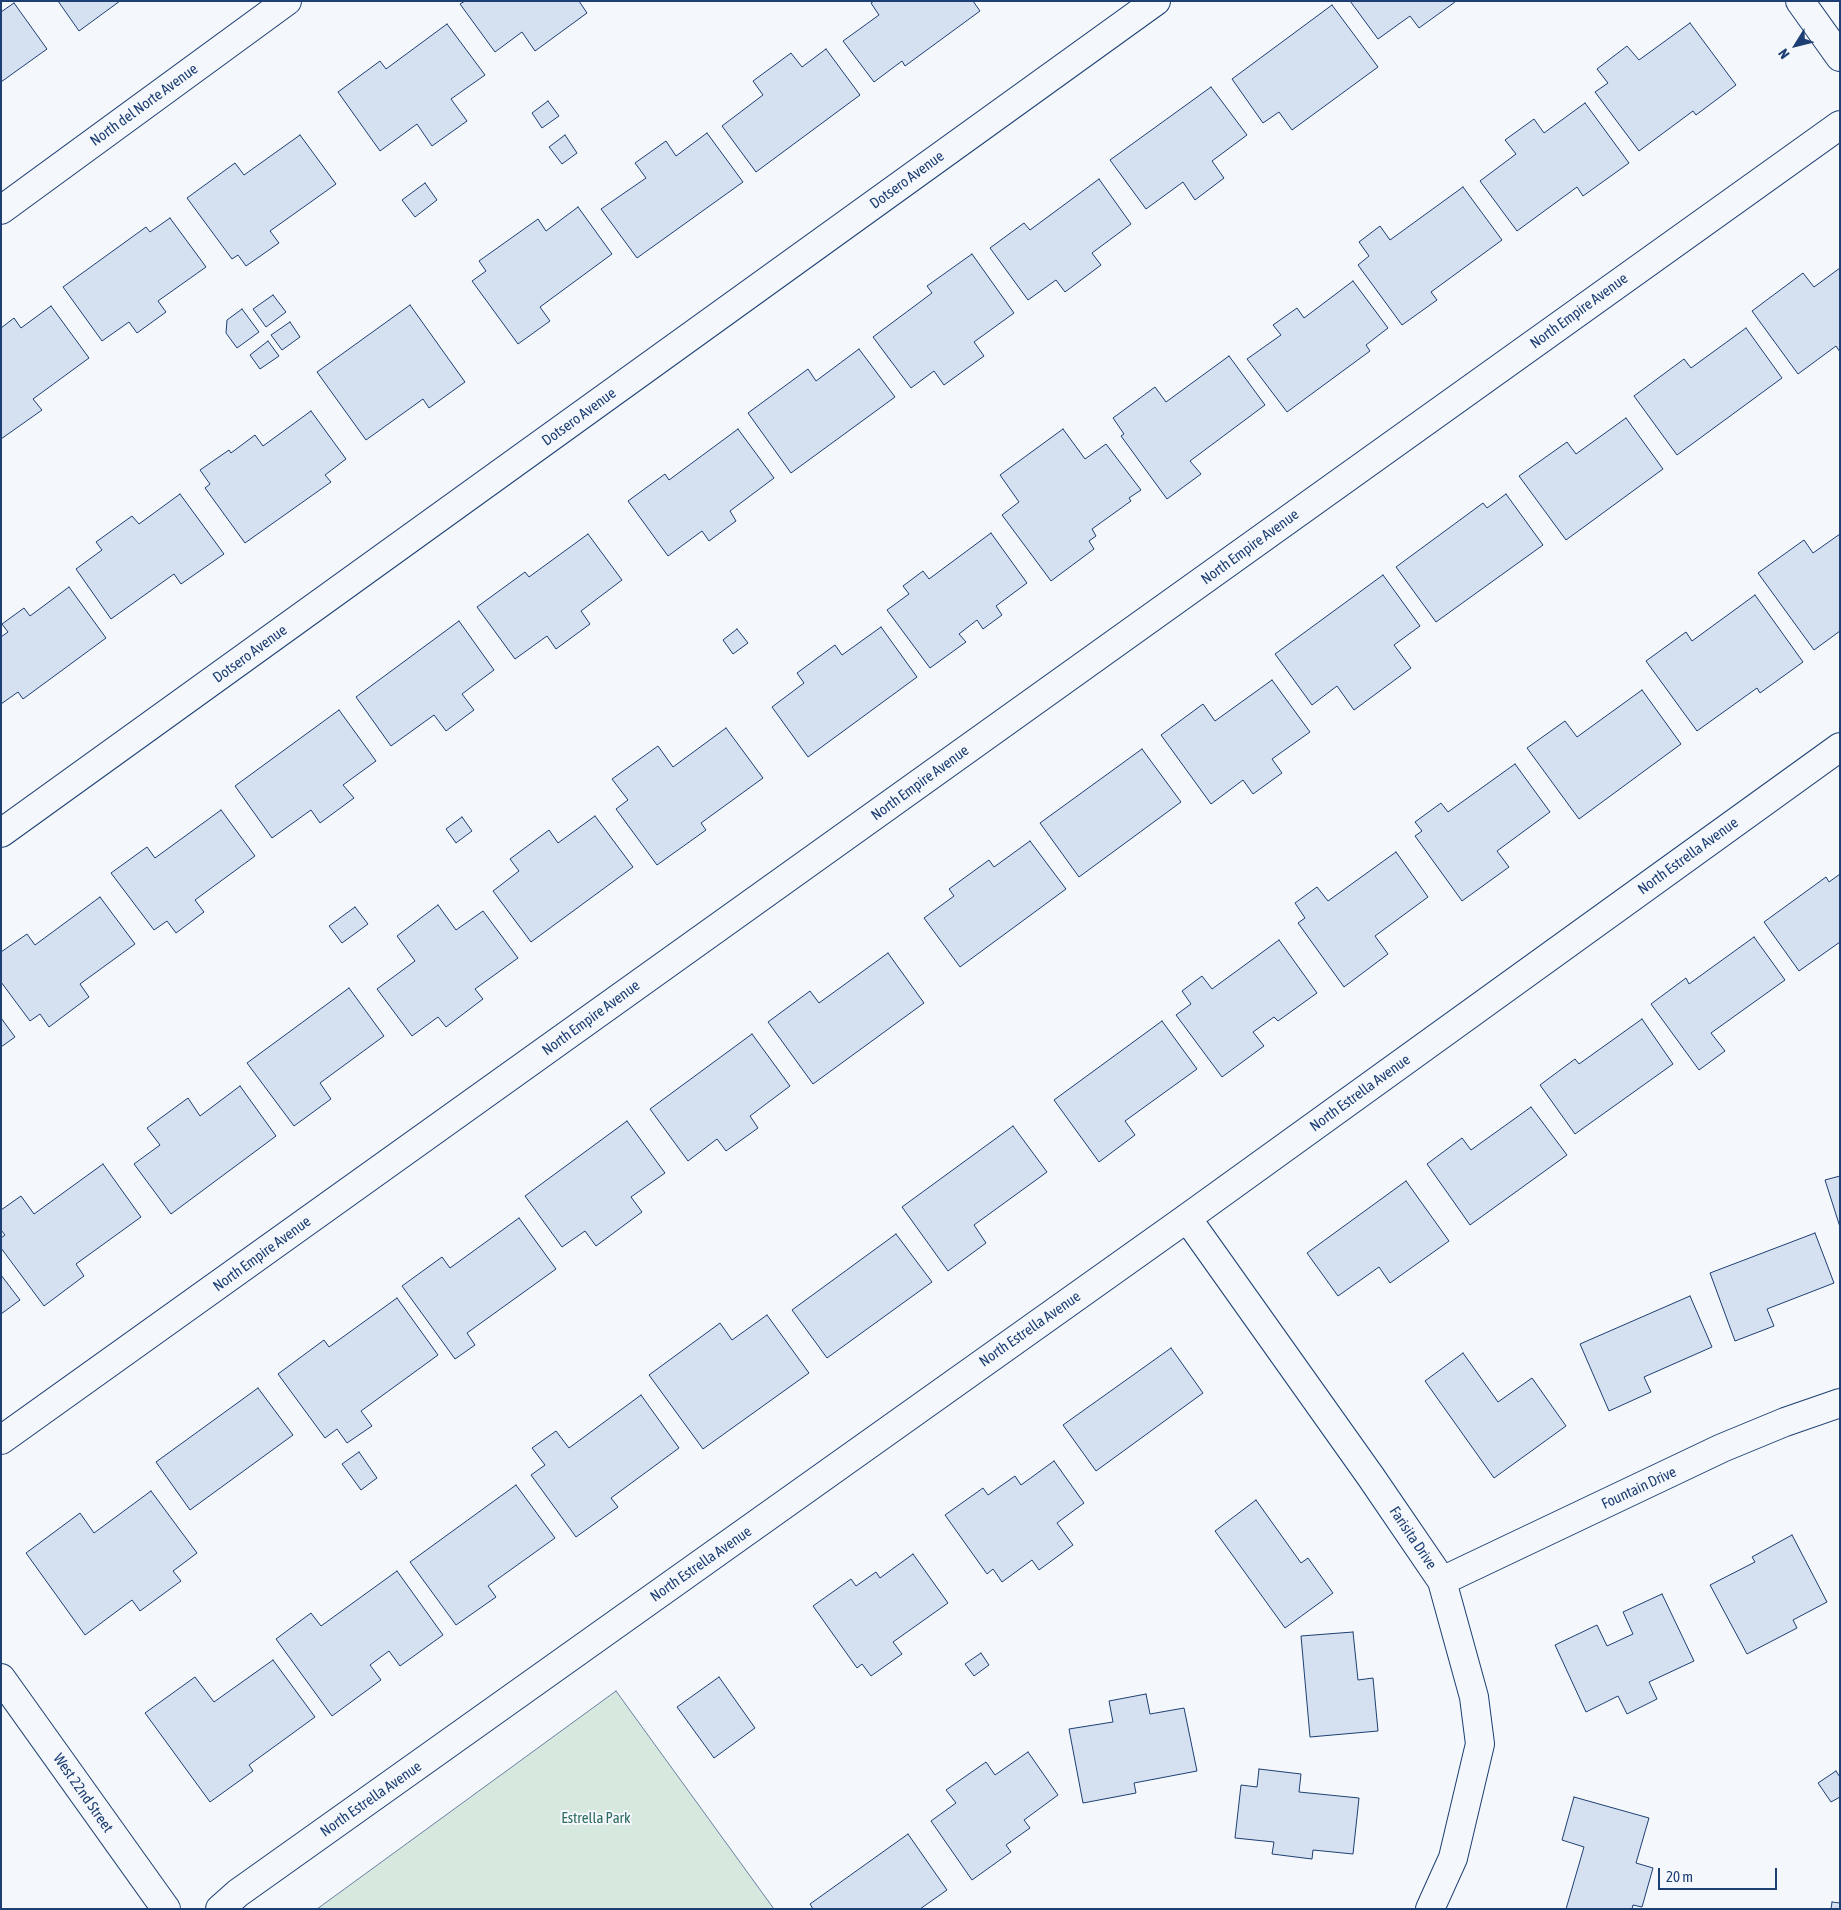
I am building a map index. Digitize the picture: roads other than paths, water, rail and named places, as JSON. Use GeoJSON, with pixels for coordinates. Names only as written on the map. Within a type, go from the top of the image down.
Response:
{"type":"FeatureCollection","features":[{"type":"Feature","properties":{"kind":"street","name":"North del Norte Avenue"},"geometry":{"type":"LineString","coordinates":[[1,210],[287,1]]}},
{"type":"Feature","properties":{"kind":"street","name":"Dotsero Avenue"},"geometry":{"type":"LineString","coordinates":[[1,833],[1156,1]]}},
{"type":"Feature","properties":{"kind":"street"},"geometry":{"type":"LineString","coordinates":[[1800,1],[1840,57]]}},
{"type":"Feature","properties":{"kind":"street","name":"North Empire Avenue"},"geometry":{"type":"LineString","coordinates":[[1,1440],[1840,125]]}},
{"type":"Feature","properties":{"kind":"street","name":"North Estrella Avenue"},"geometry":{"type":"LineString","coordinates":[[220,1909],[233,1897],[1187,1218],[1840,748]]}},
{"type":"Feature","properties":{"kind":"street","name":"Farisita Drive"},"geometry":{"type":"LineString","coordinates":[[1187,1218],[1371,1477],[1442,1581],[1474,1697],[1480,1744],[1453,1858],[1430,1909]]}},
{"type":"Feature","properties":{"kind":"street","name":"Fountain Drive"},"geometry":{"type":"LineString","coordinates":[[1442,1581],[1722,1448],[1785,1422],[1840,1403]]}},
{"type":"Feature","properties":{"kind":"street","name":"West 22nd Street"},"geometry":{"type":"LineString","coordinates":[[1,1678],[166,1909]]}},
{"type":"Feature","properties":{"kind":"park label","name":"Estrella Park"},"geometry":{"type":"Point","coordinates":[596,1818]}}]}
